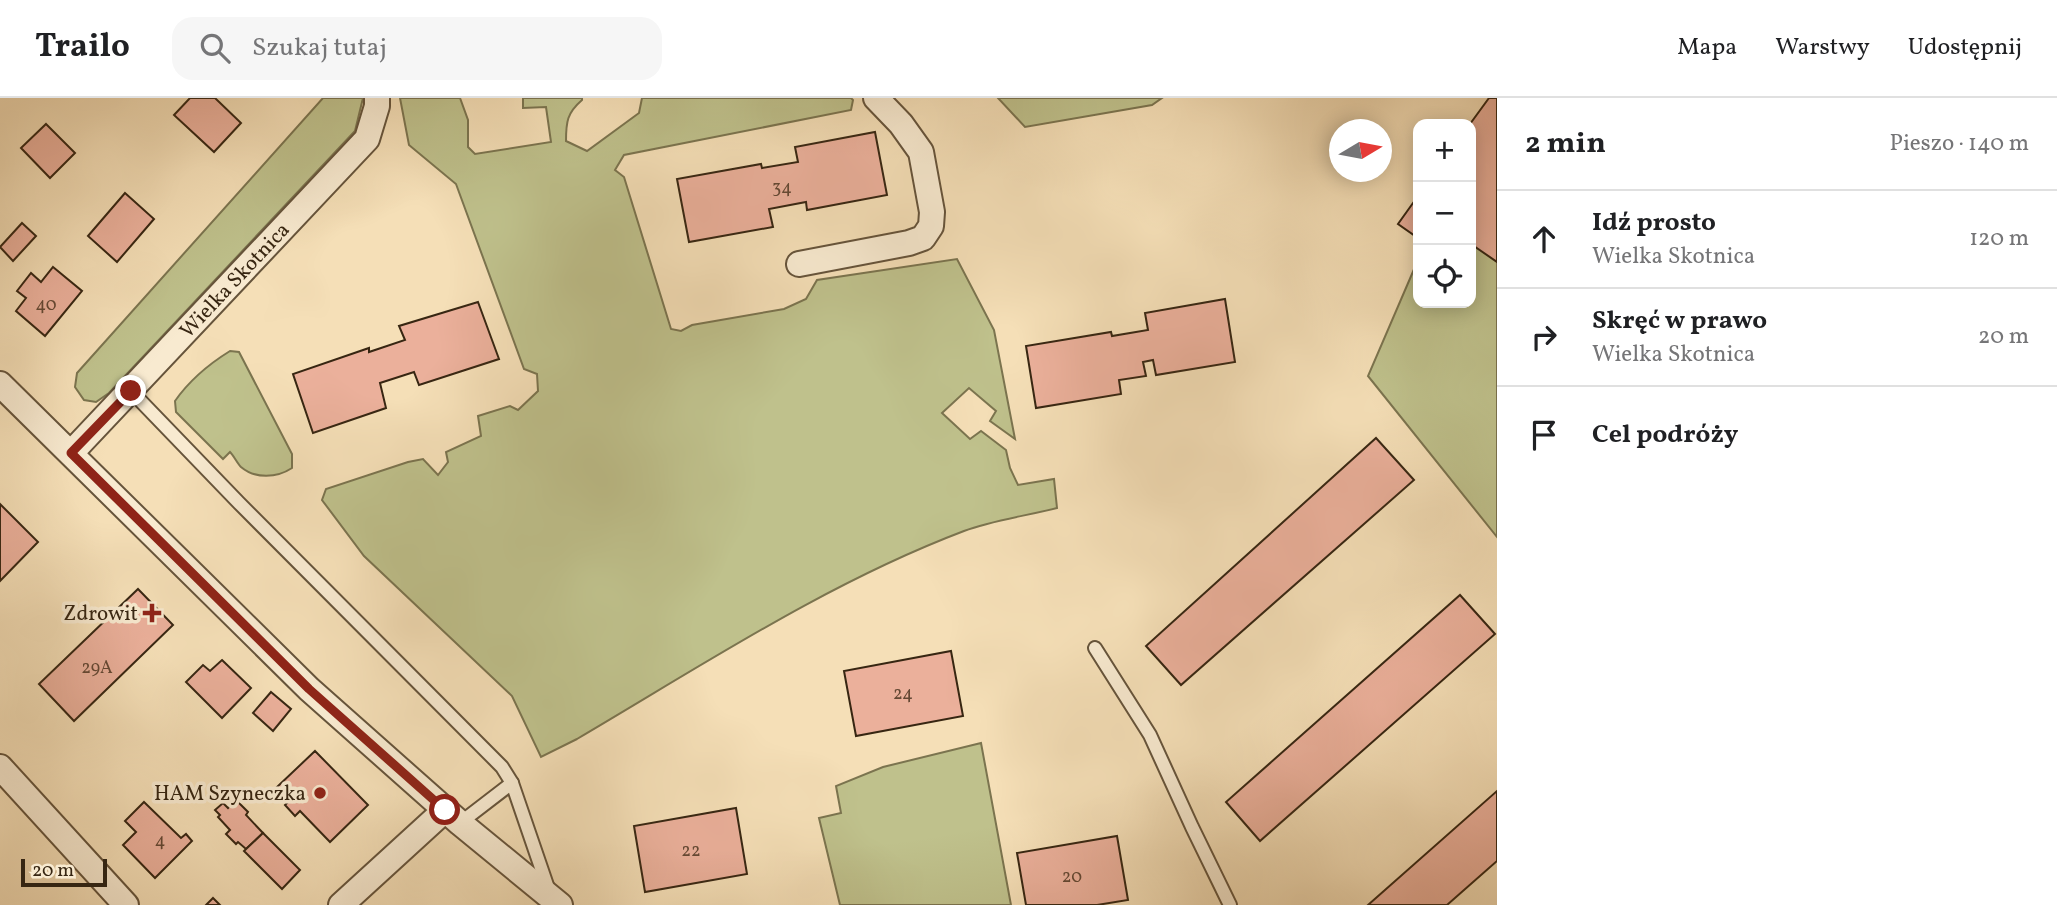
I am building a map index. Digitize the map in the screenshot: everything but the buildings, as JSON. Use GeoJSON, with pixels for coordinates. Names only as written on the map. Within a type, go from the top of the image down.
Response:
{"type":"FeatureCollection","features":[{"type":"Feature","properties":{"kind":"street","name":"Wielka Skotnica"},"geometry":{"type":"LineString","coordinates":[[71,453],[367,139],[377,98]]}},
{"type":"Feature","properties":{"kind":"street"},"geometry":{"type":"LineString","coordinates":[[799,264],[909,243],[923,238],[931,226],[933,212],[921,152],[901,124],[876,98]]}},
{"type":"Feature","properties":{"kind":"street"},"geometry":{"type":"LineString","coordinates":[[0,384],[309,689],[452,816],[555,901]]}},
{"type":"Feature","properties":{"kind":"street"},"geometry":{"type":"LineString","coordinates":[[0,767],[126,905]]}},
{"type":"Feature","properties":{"kind":"street"},"geometry":{"type":"LineString","coordinates":[[341,905],[452,816]]}},
{"type":"Feature","properties":{"kind":"lane"},"geometry":{"type":"LineString","coordinates":[[131,391],[502,767],[512,783],[555,901]]}},
{"type":"Feature","properties":{"kind":"lane"},"geometry":{"type":"LineString","coordinates":[[1095,648],[1150,735],[1230,905]]}},
{"type":"Feature","properties":{"kind":"lane"},"geometry":{"type":"LineString","coordinates":[[452,816],[512,783]]}},
{"type":"Feature","properties":{"kind":"green space"},"geometry":{"type":"Polygon","coordinates":[[[323,98],[363,98],[355,131],[109,393],[96,402],[84,400],[75,387],[77,373],[323,98]]]}},
{"type":"Feature","properties":{"kind":"green space"},"geometry":{"type":"Polygon","coordinates":[[[400,98],[460,98],[468,120],[468,147],[475,154],[551,142],[546,107],[523,108],[523,98],[582,98],[568,118],[566,141],[587,151],[639,113],[642,98],[851,98],[851,110],[624,155],[615,170],[624,177],[671,329],[681,331],[692,325],[784,309],[806,299],[817,280],[957,259],[994,330],[1015,439],[990,421],[996,411],[969,388],[942,413],[970,439],[981,431],[1006,450],[1018,485],[1054,479],[1057,508],[975,527],[863,575],[766,627],[577,739],[541,757],[512,696],[364,556],[322,500],[326,489],[408,462],[423,459],[438,475],[448,462],[446,452],[481,436],[478,416],[510,406],[518,410],[538,391],[537,374],[524,369],[456,184],[409,145],[400,98]]]}},
{"type":"Feature","properties":{"kind":"green space"},"geometry":{"type":"Polygon","coordinates":[[[998,98],[1162,98],[1152,105],[1025,127],[998,98]]]}},
{"type":"Feature","properties":{"kind":"green space"},"geometry":{"type":"Polygon","coordinates":[[[1497,98],[1497,537],[1368,376],[1413,272],[1413,308],[1476,308],[1476,134],[1497,98]]]}},
{"type":"Feature","properties":{"kind":"green space"},"geometry":{"type":"Polygon","coordinates":[[[230,351],[239,352],[292,454],[292,468],[286,471],[273,475],[253,474],[241,467],[230,452],[223,459],[176,412],[175,401],[187,387],[207,367],[230,351]]]}},
{"type":"Feature","properties":{"kind":"green space"},"geometry":{"type":"Polygon","coordinates":[[[981,743],[1011,905],[840,905],[819,818],[841,813],[836,786],[883,767],[981,743]]]}},
{"type":"Feature","properties":{"kind":"place","name":"Zdrowit"},"geometry":{"type":"Point","coordinates":[152,613]}},
{"type":"Feature","properties":{"kind":"place","name":"HAM Szyneczka"},"geometry":{"type":"Point","coordinates":[320,793]}},
{"type":"Feature","properties":{"kind":"route"},"geometry":{"type":"LineString","coordinates":[[131,391],[71,453],[309,689],[445,810]]}}]}
